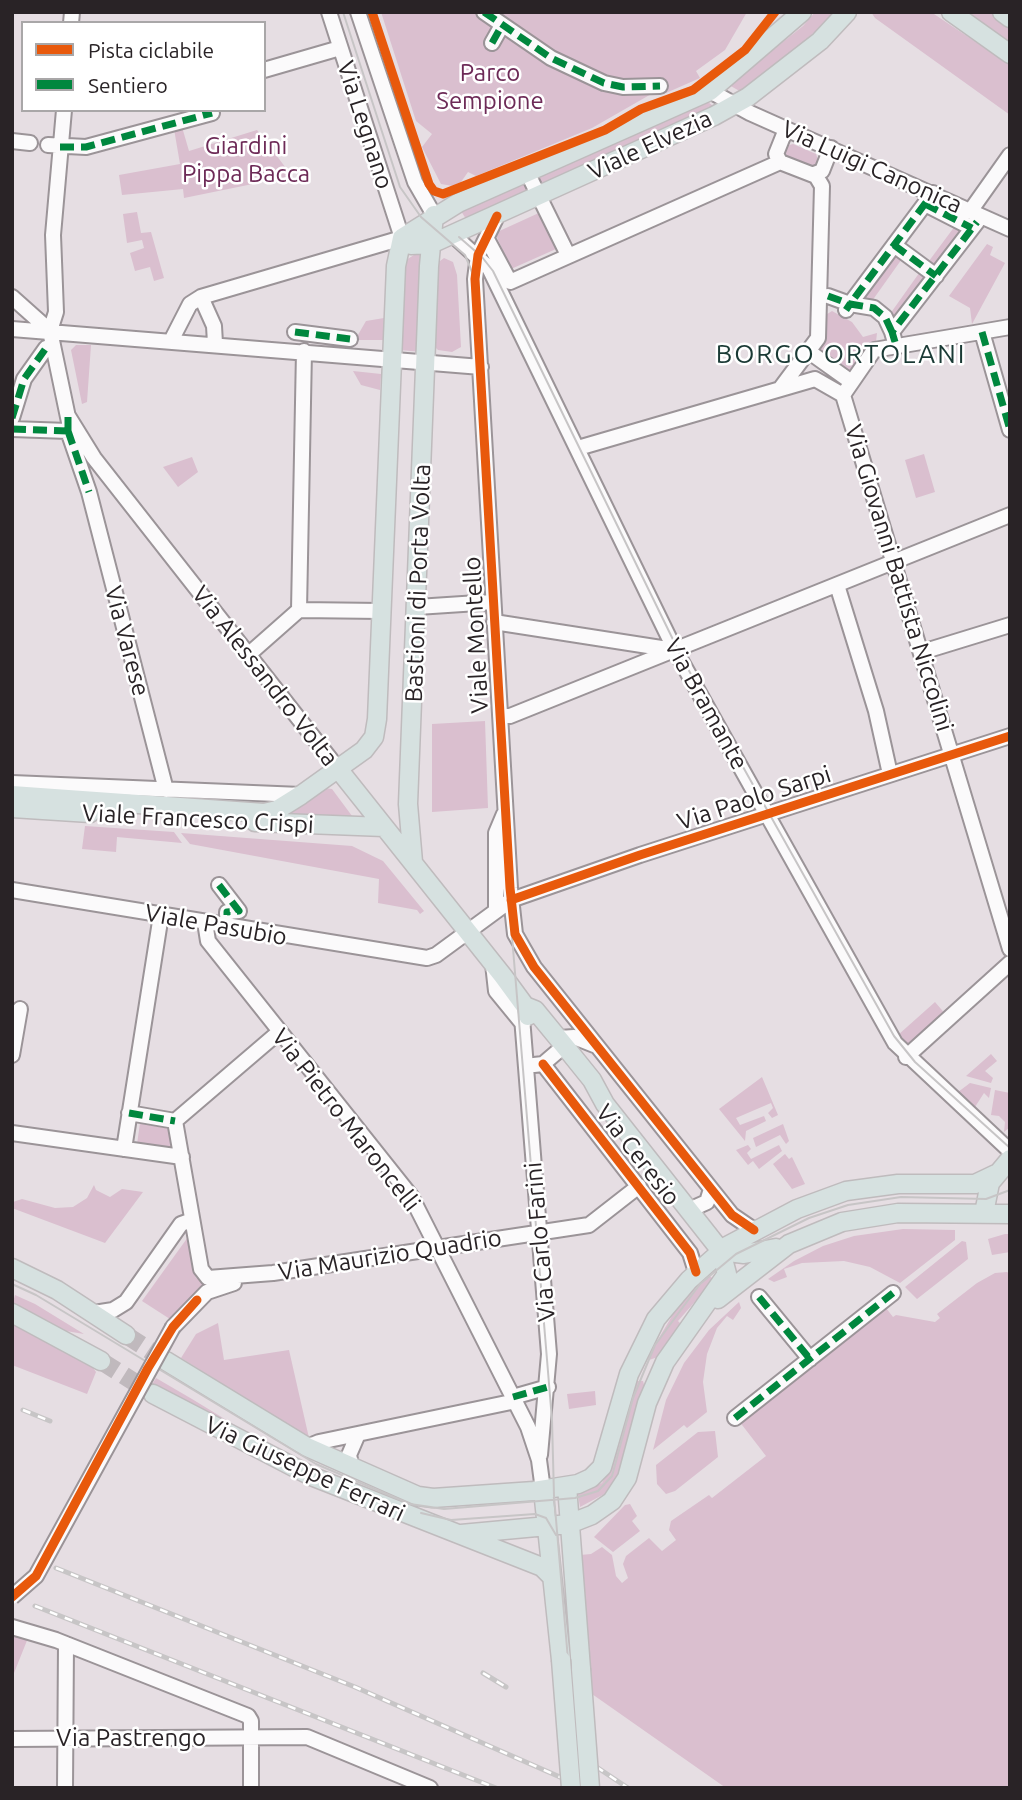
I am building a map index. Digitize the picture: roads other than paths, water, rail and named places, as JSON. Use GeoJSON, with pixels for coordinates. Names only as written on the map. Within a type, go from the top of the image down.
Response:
{"type":"FeatureCollection","features":[{"type":"Feature","properties":{"kind":"main road","name":"Viale Elvezia"},"geometry":{"type":"LineString","coordinates":[[402,238],[434,215],[709,91],[802,12]]}},
{"type":"Feature","properties":{"kind":"main road","name":"Viale Elvezia"},"geometry":{"type":"LineString","coordinates":[[431,244],[540,197],[734,106],[820,41],[846,12]]}},
{"type":"Feature","properties":{"kind":"main road"},"geometry":{"type":"LineString","coordinates":[[951,12],[1010,54]]}},
{"type":"Feature","properties":{"kind":"main road"},"geometry":{"type":"LineString","coordinates":[[1002,12],[1010,18]]}},
{"type":"Feature","properties":{"kind":"main road","name":"Via Legnano"},"geometry":{"type":"LineString","coordinates":[[434,215],[453,235]]}},
{"type":"Feature","properties":{"kind":"main road","name":"Bastioni di Porta Volta"},"geometry":{"type":"LineString","coordinates":[[413,862],[408,804],[434,215]]}},
{"type":"Feature","properties":{"kind":"main road","name":"Bastioni di Porta Volta"},"geometry":{"type":"LineString","coordinates":[[339,770],[374,737],[382,611],[396,266],[402,238]]}},
{"type":"Feature","properties":{"kind":"main road"},"geometry":{"type":"LineString","coordinates":[[402,238],[411,245],[431,244]]}},
{"type":"Feature","properties":{"kind":"main road","name":"Viale Francesco Crispi"},"geometry":{"type":"LineString","coordinates":[[12,795],[264,813],[277,810],[339,770]]}},
{"type":"Feature","properties":{"kind":"main road","name":"Via Alessandro Volta"},"geometry":{"type":"LineString","coordinates":[[339,770],[493,964],[523,1010]]}},
{"type":"Feature","properties":{"kind":"main road"},"geometry":{"type":"LineString","coordinates":[[384,827],[408,804]]}},
{"type":"Feature","properties":{"kind":"main road","name":"Viale Francesco Crispi"},"geometry":{"type":"LineString","coordinates":[[12,808],[384,827]]}},
{"type":"Feature","properties":{"kind":"main road","name":"Via Ceresio"},"geometry":{"type":"LineString","coordinates":[[523,1010],[592,1080],[605,1104],[721,1251]]}},
{"type":"Feature","properties":{"kind":"main road"},"geometry":{"type":"LineString","coordinates":[[984,1213],[987,1191],[996,1174],[1010,1159]]}},
{"type":"Feature","properties":{"kind":"main road","name":"Via Giuseppe Ferrari"},"geometry":{"type":"LineString","coordinates":[[166,1361],[307,1447],[426,1498],[567,1486],[588,1480],[602,1467],[626,1382],[662,1309],[696,1272],[721,1251],[754,1230],[806,1205],[856,1189],[908,1183],[969,1185],[996,1174]]}},
{"type":"Feature","properties":{"kind":"main road"},"geometry":{"type":"LineString","coordinates":[[571,1555],[575,1544],[618,1494],[627,1478],[653,1388],[665,1362],[726,1276],[726,1263],[721,1251],[752,1253],[789,1244],[833,1225],[877,1215],[1010,1214]]}},
{"type":"Feature","properties":{"kind":"main road"},"geometry":{"type":"LineString","coordinates":[[694,1320],[744,1277],[789,1244]]}},
{"type":"Feature","properties":{"kind":"main road"},"geometry":{"type":"LineString","coordinates":[[12,1268],[94,1313],[125,1335]]}},
{"type":"Feature","properties":{"kind":"main road"},"geometry":{"type":"LineString","coordinates":[[12,1313],[101,1361]]}},
{"type":"Feature","properties":{"kind":"main road"},"geometry":{"type":"LineString","coordinates":[[638,1353],[646,1363],[665,1362]]}},
{"type":"Feature","properties":{"kind":"main road"},"geometry":{"type":"LineString","coordinates":[[626,1382],[641,1376],[653,1388]]}},
{"type":"Feature","properties":{"kind":"main road","name":"Via Giuseppe Ferrari"},"geometry":{"type":"LineString","coordinates":[[153,1394],[316,1479],[542,1567],[552,1577]]}},
{"type":"Feature","properties":{"kind":"main road"},"geometry":{"type":"LineString","coordinates":[[567,1486],[590,1788]]}},
{"type":"Feature","properties":{"kind":"main road","name":"Via Carlo Farini"},"geometry":{"type":"LineString","coordinates":[[543,1490],[571,1788]]}},
{"type":"Feature","properties":{"kind":"main road","name":"Via Giuseppe Ferrari"},"geometry":{"type":"LineString","coordinates":[[461,1534],[569,1524],[606,1506]]}},
{"type":"Feature","properties":{"kind":"street","name":"Via Legnano"},"geometry":{"type":"LineString","coordinates":[[329,12],[402,238]]}},
{"type":"Feature","properties":{"kind":"street","name":"Via Legnano"},"geometry":{"type":"LineString","coordinates":[[358,12],[415,182],[434,215]]}},
{"type":"Feature","properties":{"kind":"street"},"geometry":{"type":"LineString","coordinates":[[484,12],[501,27],[551,58],[604,83],[623,87],[660,86]]}},
{"type":"Feature","properties":{"kind":"street"},"geometry":{"type":"LineString","coordinates":[[492,43],[501,27]]}},
{"type":"Feature","properties":{"kind":"street"},"geometry":{"type":"LineString","coordinates":[[266,69],[340,48]]}},
{"type":"Feature","properties":{"kind":"street","name":"Via Luigi Canonica"},"geometry":{"type":"LineString","coordinates":[[709,91],[734,106],[831,148],[973,220],[1010,229]]}},
{"type":"Feature","properties":{"kind":"street"},"geometry":{"type":"LineString","coordinates":[[63,112],[54,146],[56,312],[50,331],[68,416]]}},
{"type":"Feature","properties":{"kind":"street"},"geometry":{"type":"LineString","coordinates":[[54,146],[86,147],[212,113]]}},
{"type":"Feature","properties":{"kind":"street"},"geometry":{"type":"LineString","coordinates":[[780,162],[776,154],[786,128]]}},
{"type":"Feature","properties":{"kind":"street"},"geometry":{"type":"LineString","coordinates":[[12,141],[30,143]]}},
{"type":"Feature","properties":{"kind":"street"},"geometry":{"type":"LineString","coordinates":[[814,174],[822,171],[831,148]]}},
{"type":"Feature","properties":{"kind":"street"},"geometry":{"type":"LineString","coordinates":[[828,296],[848,307],[874,308],[885,317],[893,337],[973,220],[1010,155]]}},
{"type":"Feature","properties":{"kind":"street"},"geometry":{"type":"LineString","coordinates":[[488,241],[510,282],[780,162],[814,174],[822,186],[818,338],[780,389]]}},
{"type":"Feature","properties":{"kind":"street"},"geometry":{"type":"LineString","coordinates":[[528,174],[569,255]]}},
{"type":"Feature","properties":{"kind":"street"},"geometry":{"type":"LineString","coordinates":[[848,307],[929,198]]}},
{"type":"Feature","properties":{"kind":"street"},"geometry":{"type":"LineString","coordinates":[[478,255],[488,241],[497,216]]}},
{"type":"Feature","properties":{"kind":"street","name":"Via Legnano"},"geometry":{"type":"LineString","coordinates":[[453,235],[478,255]]}},
{"type":"Feature","properties":{"kind":"street"},"geometry":{"type":"LineString","coordinates":[[171,341],[190,304],[201,297],[402,238]]}},
{"type":"Feature","properties":{"kind":"street"},"geometry":{"type":"LineString","coordinates":[[894,245],[936,276]]}},
{"type":"Feature","properties":{"kind":"street","name":"Viale Montello"},"geometry":{"type":"LineString","coordinates":[[478,255],[475,278],[515,934],[520,948],[589,1039]]}},
{"type":"Feature","properties":{"kind":"street","name":"Via Bramante"},"geometry":{"type":"LineString","coordinates":[[478,255],[489,268],[675,650],[895,1043],[906,1057],[1010,1151]]}},
{"type":"Feature","properties":{"kind":"street"},"geometry":{"type":"LineString","coordinates":[[12,297],[50,331]]}},
{"type":"Feature","properties":{"kind":"street"},"geometry":{"type":"LineString","coordinates":[[201,297],[214,326],[215,343]]}},
{"type":"Feature","properties":{"kind":"street"},"geometry":{"type":"LineString","coordinates":[[578,448],[818,379],[845,402],[850,381],[874,350],[1010,327]]}},
{"type":"Feature","properties":{"kind":"street"},"geometry":{"type":"LineString","coordinates":[[12,329],[215,343],[481,367]]}},
{"type":"Feature","properties":{"kind":"street"},"geometry":{"type":"LineString","coordinates":[[295,332],[349,339]]}},
{"type":"Feature","properties":{"kind":"street"},"geometry":{"type":"LineString","coordinates":[[982,332],[1010,430]]}},
{"type":"Feature","properties":{"kind":"street"},"geometry":{"type":"LineString","coordinates":[[12,418],[24,380],[46,348]]}},
{"type":"Feature","properties":{"kind":"street"},"geometry":{"type":"LineString","coordinates":[[299,610],[304,351]]}},
{"type":"Feature","properties":{"kind":"street"},"geometry":{"type":"LineString","coordinates":[[808,351],[850,381]]}},
{"type":"Feature","properties":{"kind":"street","name":"Via Giovanni Battista Niccolini"},"geometry":{"type":"LineString","coordinates":[[845,402],[1010,949]]}},
{"type":"Feature","properties":{"kind":"street","name":"Via Varese"},"geometry":{"type":"LineString","coordinates":[[68,416],[68,431],[89,492],[166,790]]}},
{"type":"Feature","properties":{"kind":"street","name":"Via Alessandro Volta"},"geometry":{"type":"LineString","coordinates":[[68,416],[113,482],[339,770]]}},
{"type":"Feature","properties":{"kind":"street"},"geometry":{"type":"LineString","coordinates":[[12,429],[68,431]]}},
{"type":"Feature","properties":{"kind":"street"},"geometry":{"type":"LineString","coordinates":[[89,492],[97,482],[113,482]]}},
{"type":"Feature","properties":{"kind":"street"},"geometry":{"type":"LineString","coordinates":[[500,716],[510,716],[1010,515]]}},
{"type":"Feature","properties":{"kind":"street"},"geometry":{"type":"LineString","coordinates":[[837,585],[876,711],[890,775]]}},
{"type":"Feature","properties":{"kind":"street"},"geometry":{"type":"LineString","coordinates":[[417,607],[493,602]]}},
{"type":"Feature","properties":{"kind":"street"},"geometry":{"type":"LineString","coordinates":[[248,655],[299,610],[382,611]]}},
{"type":"Feature","properties":{"kind":"street"},"geometry":{"type":"LineString","coordinates":[[494,622],[675,650]]}},
{"type":"Feature","properties":{"kind":"street"},"geometry":{"type":"LineString","coordinates":[[922,652],[1010,625]]}},
{"type":"Feature","properties":{"kind":"street"},"geometry":{"type":"LineString","coordinates":[[629,643],[636,654],[634,666]]}},
{"type":"Feature","properties":{"kind":"street","name":"Via Paolo Sarpi"},"geometry":{"type":"LineString","coordinates":[[419,959],[436,955],[511,900],[1010,736]]}},
{"type":"Feature","properties":{"kind":"street","name":"Viale Francesco Crispi"},"geometry":{"type":"LineString","coordinates":[[12,783],[301,795]]}},
{"type":"Feature","properties":{"kind":"street","name":"Viale Montello"},"geometry":{"type":"LineString","coordinates":[[496,909],[496,834],[506,809]]}},
{"type":"Feature","properties":{"kind":"street"},"geometry":{"type":"LineString","coordinates":[[219,885],[239,911],[227,912],[227,915]]}},
{"type":"Feature","properties":{"kind":"street","name":"Viale Pasubio"},"geometry":{"type":"LineString","coordinates":[[12,890],[419,959]]}},
{"type":"Feature","properties":{"kind":"street"},"geometry":{"type":"LineString","coordinates":[[124,1149],[161,915]]}},
{"type":"Feature","properties":{"kind":"street","name":"Via Pietro Maroncelli"},"geometry":{"type":"LineString","coordinates":[[205,922],[208,941],[411,1196],[514,1399]]}},
{"type":"Feature","properties":{"kind":"street"},"geometry":{"type":"LineString","coordinates":[[906,1057],[1010,964]]}},
{"type":"Feature","properties":{"kind":"street"},"geometry":{"type":"LineString","coordinates":[[12,1055],[20,1009]]}},
{"type":"Feature","properties":{"kind":"street","name":"Via Carlo Farini"},"geometry":{"type":"LineString","coordinates":[[523,1010],[549,1354],[548,1387],[539,1460],[543,1490]]}},
{"type":"Feature","properties":{"kind":"street"},"geometry":{"type":"LineString","coordinates":[[176,1121],[279,1032]]}},
{"type":"Feature","properties":{"kind":"street"},"geometry":{"type":"LineString","coordinates":[[526,1066],[543,1064],[573,1042],[589,1039]]}},
{"type":"Feature","properties":{"kind":"street","name":"Via Ceresio"},"geometry":{"type":"LineString","coordinates":[[589,1039],[601,1050],[737,1221],[754,1230]]}},
{"type":"Feature","properties":{"kind":"street","name":"Via Ceresio"},"geometry":{"type":"LineString","coordinates":[[543,1064],[690,1253],[696,1272]]}},
{"type":"Feature","properties":{"kind":"street"},"geometry":{"type":"LineString","coordinates":[[128,1113],[176,1121]]}},
{"type":"Feature","properties":{"kind":"street"},"geometry":{"type":"LineString","coordinates":[[94,1313],[113,1310],[126,1302],[181,1224],[192,1220],[176,1121]]}},
{"type":"Feature","properties":{"kind":"street"},"geometry":{"type":"LineString","coordinates":[[12,1133],[182,1157]]}},
{"type":"Feature","properties":{"kind":"street","name":"Via Maurizio Quadrio"},"geometry":{"type":"LineString","coordinates":[[192,1220],[202,1274],[212,1278],[273,1273],[589,1225],[639,1186]]}},
{"type":"Feature","properties":{"kind":"street","name":"Via Ceresio"},"geometry":{"type":"LineString","coordinates":[[689,1210],[707,1202],[711,1189]]}},
{"type":"Feature","properties":{"kind":"street"},"geometry":{"type":"LineString","coordinates":[[12,1597],[36,1576],[173,1327],[207,1293],[273,1273]]}},
{"type":"Feature","properties":{"kind":"street"},"geometry":{"type":"LineString","coordinates":[[735,1419],[847,1333],[893,1293]]}},
{"type":"Feature","properties":{"kind":"street"},"geometry":{"type":"LineString","coordinates":[[759,1297],[810,1359]]}},
{"type":"Feature","properties":{"kind":"street"},"geometry":{"type":"LineString","coordinates":[[125,1335],[126,1302]]}},
{"type":"Feature","properties":{"kind":"street"},"geometry":{"type":"LineString","coordinates":[[307,1447],[514,1399],[548,1387]]}},
{"type":"Feature","properties":{"kind":"street","name":"Via Carlo Farini"},"geometry":{"type":"LineString","coordinates":[[514,1399],[539,1460]]}},
{"type":"Feature","properties":{"kind":"street"},"geometry":{"type":"LineString","coordinates":[[352,1468],[349,1455],[358,1434]]}},
{"type":"Feature","properties":{"kind":"street"},"geometry":{"type":"LineString","coordinates":[[12,1627],[26,1629],[66,1644],[248,1716],[251,1788]]}},
{"type":"Feature","properties":{"kind":"street"},"geometry":{"type":"LineString","coordinates":[[65,1788],[66,1644]]}},
{"type":"Feature","properties":{"kind":"street","name":"Via Pastrengo"},"geometry":{"type":"LineString","coordinates":[[12,1738],[307,1737],[430,1788]]}},
{"type":"Feature","properties":{"kind":"tunnel"},"geometry":{"type":"LineString","coordinates":[[126,1335],[166,1361]]}},
{"type":"Feature","properties":{"kind":"tunnel"},"geometry":{"type":"LineString","coordinates":[[101,1361],[153,1394]]}},
{"type":"Feature","properties":{"kind":"tram line"},"geometry":{"type":"LineString","coordinates":[[343,12],[400,187],[421,217],[465,255],[472,272],[508,888],[579,1788]]}},
{"type":"Feature","properties":{"kind":"tram line"},"geometry":{"type":"LineString","coordinates":[[459,237],[482,257],[493,271],[683,660],[894,1036],[915,1062],[1010,1148]]}},
{"type":"Feature","properties":{"kind":"tram line"},"geometry":{"type":"LineString","coordinates":[[12,1284],[36,1295],[316,1464],[410,1504],[444,1509],[575,1498],[598,1491],[612,1476],[633,1398],[655,1345],[700,1284],[736,1254],[809,1218],[848,1205],[901,1197],[986,1199],[1010,1190]]}},
{"type":"Feature","properties":{"kind":"tram line"},"geometry":{"type":"LineString","coordinates":[[421,1513],[451,1520],[535,1514],[546,1518],[556,1535]]}},
{"type":"Feature","properties":{"kind":"railway"},"geometry":{"type":"LineString","coordinates":[[23,1410],[50,1421]]}},
{"type":"Feature","properties":{"kind":"railway"},"geometry":{"type":"LineString","coordinates":[[56,1568],[355,1687],[585,1788]]}},
{"type":"Feature","properties":{"kind":"railway"},"geometry":{"type":"LineString","coordinates":[[35,1606],[496,1788]]}},
{"type":"Feature","properties":{"kind":"railway"},"geometry":{"type":"LineString","coordinates":[[483,1673],[506,1687]]}},
{"type":"Feature","properties":{"kind":"railway"},"geometry":{"type":"LineString","coordinates":[[583,1758],[628,1788]]}},
{"type":"Feature","properties":{"kind":"district","name":"BORGO ORTOLANI"},"geometry":{"type":"Point","coordinates":[841,354]}},
{"type":"Feature","properties":{"kind":"park label","name":"Parco Sempione"},"geometry":{"type":"Point","coordinates":[490,87]}},
{"type":"Feature","properties":{"kind":"park label","name":"Giardini Pippa Bacca"},"geometry":{"type":"Point","coordinates":[246,160]}}]}
